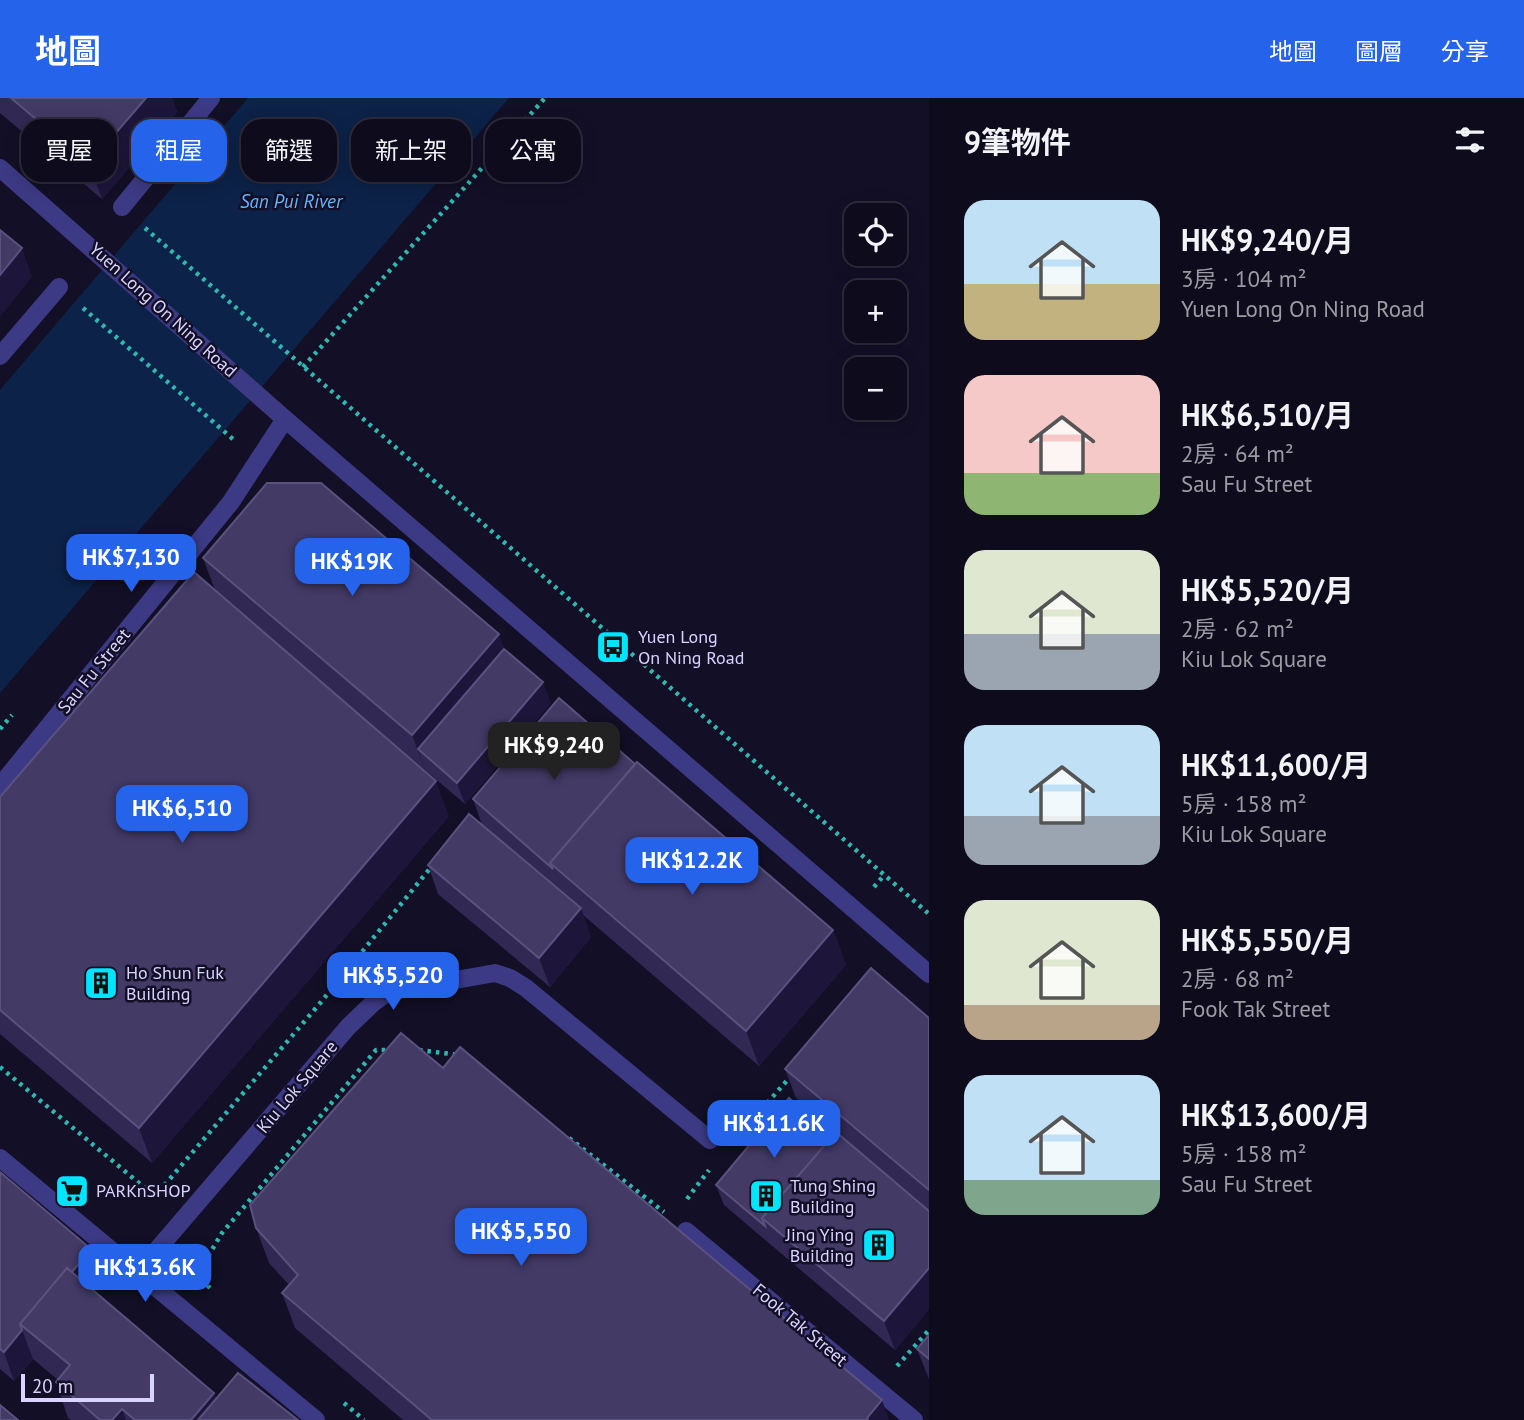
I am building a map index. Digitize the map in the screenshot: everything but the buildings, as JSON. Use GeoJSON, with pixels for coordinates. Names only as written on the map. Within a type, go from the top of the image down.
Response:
{"type":"FeatureCollection","features":[{"type":"Feature","properties":{"kind":"street"},"geometry":{"type":"LineString","coordinates":[[122,207],[211,98]]}},
{"type":"Feature","properties":{"kind":"street","name":"Yuen Long On Ning Road"},"geometry":{"type":"LineString","coordinates":[[0,168],[281,415],[929,974]]}},
{"type":"Feature","properties":{"kind":"street"},"geometry":{"type":"LineString","coordinates":[[0,356],[58,286]]}},
{"type":"Feature","properties":{"kind":"street","name":"Sau Fu Street"},"geometry":{"type":"LineString","coordinates":[[0,786],[231,502],[281,415]]}},
{"type":"Feature","properties":{"kind":"street","name":"Kiu Lok Square"},"geometry":{"type":"LineString","coordinates":[[138,1272],[348,1027],[388,992],[495,973],[510,978],[526,988],[710,1140]]}},
{"type":"Feature","properties":{"kind":"street"},"geometry":{"type":"LineString","coordinates":[[0,1158],[316,1420]]}},
{"type":"Feature","properties":{"kind":"street","name":"Fook Tak Street"},"geometry":{"type":"LineString","coordinates":[[686,1231],[914,1420]]}},
{"type":"Feature","properties":{"kind":"path"},"geometry":{"type":"LineString","coordinates":[[303,367],[545,98]]}},
{"type":"Feature","properties":{"kind":"path"},"geometry":{"type":"LineString","coordinates":[[122,207],[929,914]]}},
{"type":"Feature","properties":{"kind":"path"},"geometry":{"type":"LineString","coordinates":[[58,286],[234,439]]}},
{"type":"Feature","properties":{"kind":"path"},"geometry":{"type":"LineString","coordinates":[[0,1067],[151,1193],[162,1188],[321,1002],[435,862]]}},
{"type":"Feature","properties":{"kind":"path"},"geometry":{"type":"LineString","coordinates":[[218,1295],[208,1286],[204,1262],[222,1233],[376,1050],[400,1049]]}},
{"type":"Feature","properties":{"kind":"path"},"geometry":{"type":"LineString","coordinates":[[412,1049],[462,1055]]}},
{"type":"Feature","properties":{"kind":"path"},"geometry":{"type":"LineString","coordinates":[[739,1136],[794,1073]]}},
{"type":"Feature","properties":{"kind":"path"},"geometry":{"type":"LineString","coordinates":[[561,1132],[672,1219]]}},
{"type":"Feature","properties":{"kind":"path"},"geometry":{"type":"LineString","coordinates":[[680,1207],[714,1163],[710,1140]]}},
{"type":"Feature","properties":{"kind":"path"},"geometry":{"type":"LineString","coordinates":[[877,1389],[929,1330]]}},
{"type":"Feature","properties":{"kind":"path"},"geometry":{"type":"LineString","coordinates":[[343,1402],[364,1420]]}},
{"type":"Feature","properties":{"kind":"water","name":"San Pui River"},"geometry":{"type":"Polygon","coordinates":[[[248,98],[509,98],[491,119],[485,119],[485,126],[471,142],[471,119],[351,119],[351,182],[437,182],[0,693],[0,390],[177,182],[227,182],[227,123],[248,98]]]}},
{"type":"Feature","properties":{"kind":"place","name":"Yuen Long On Ning Road"},"geometry":{"type":"Point","coordinates":[613,647]}},
{"type":"Feature","properties":{"kind":"place","name":"Ho Shun Fuk Building"},"geometry":{"type":"Point","coordinates":[101,983]}},
{"type":"Feature","properties":{"kind":"place","name":"PARKnSHOP"},"geometry":{"type":"Point","coordinates":[72,1191]}},
{"type":"Feature","properties":{"kind":"place","name":"Tung Shing Building"},"geometry":{"type":"Point","coordinates":[766,1196]}},
{"type":"Feature","properties":{"kind":"place","name":"Jing Ying Building"},"geometry":{"type":"Point","coordinates":[879,1245]}}]}
